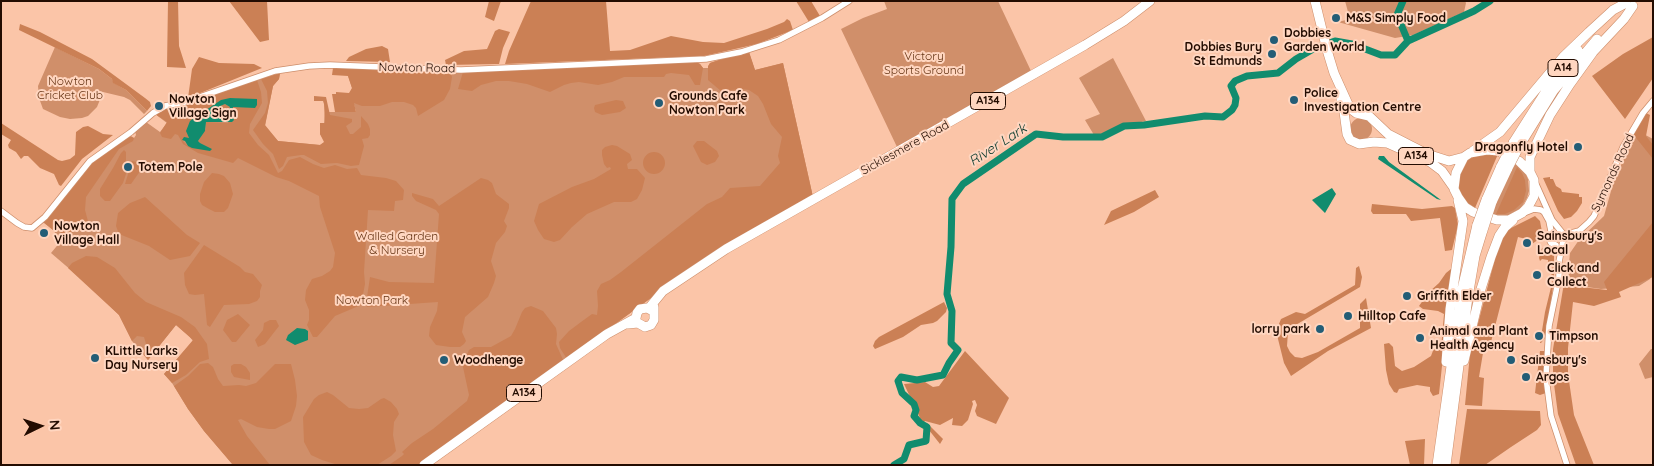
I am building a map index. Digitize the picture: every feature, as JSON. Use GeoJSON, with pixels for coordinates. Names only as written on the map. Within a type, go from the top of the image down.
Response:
{"type":"FeatureCollection","features":[{"type":"Feature","properties":{"kind":"highway","name":"Sicklesmere Road"},"geometry":{"type":"LineString","coordinates":[[651,310],[663,291],[726,249],[1085,46],[1124,21],[1150,1]]}},
{"type":"Feature","properties":{"kind":"highway"},"geometry":{"type":"LineString","coordinates":[[1317,1],[1335,80],[1344,112],[1348,137],[1352,142],[1359,144],[1367,142],[1375,132],[1373,120],[1369,116],[1352,110],[1334,73]]}},
{"type":"Feature","properties":{"kind":"highway"},"geometry":{"type":"LineString","coordinates":[[1444,410],[1443,393],[1450,309],[1464,221],[1456,193],[1456,173],[1467,155],[1500,132],[1564,56],[1613,10],[1632,3]]}},
{"type":"Feature","properties":{"kind":"highway"},"geometry":{"type":"LineString","coordinates":[[1449,440],[1454,426],[1465,359],[1481,289],[1499,236],[1505,227],[1528,207],[1534,196],[1530,156],[1550,115],[1593,52],[1624,18],[1632,3]]}},
{"type":"Feature","properties":{"kind":"highway","name":"A14"},"geometry":{"type":"LineString","coordinates":[[1436,465],[1462,289],[1489,201],[1516,144],[1554,90],[1588,48],[1632,3]]}},
{"type":"Feature","properties":{"kind":"highway"},"geometry":{"type":"LineString","coordinates":[[1347,129],[1354,117],[1363,115]]}},
{"type":"Feature","properties":{"kind":"highway","name":"A134"},"geometry":{"type":"LineString","coordinates":[[1373,120],[1394,138],[1427,154],[1449,161],[1467,155]]}},
{"type":"Feature","properties":{"kind":"highway","name":"A134"},"geometry":{"type":"LineString","coordinates":[[1367,142],[1388,143],[1430,162],[1442,171],[1456,193]]}},
{"type":"Feature","properties":{"kind":"highway"},"geometry":{"type":"LineString","coordinates":[[1467,155],[1487,150],[1498,151],[1519,161],[1532,176]]}},
{"type":"Feature","properties":{"kind":"highway"},"geometry":{"type":"LineString","coordinates":[[1456,193],[1466,207],[1477,214],[1496,220],[1509,220],[1519,215]]}},
{"type":"Feature","properties":{"kind":"highway","name":"A14"},"geometry":{"type":"LineString","coordinates":[[1446,465],[1468,298],[1480,228]]}},
{"type":"Feature","properties":{"kind":"highway","name":"Sicklesmere Road"},"geometry":{"type":"LineString","coordinates":[[640,309],[651,310],[655,317],[651,325],[645,327],[637,320],[637,313],[640,309]]}},
{"type":"Feature","properties":{"kind":"highway","name":"Sicklesmere Road"},"geometry":{"type":"LineString","coordinates":[[424,465],[607,334],[637,320]]}},
{"type":"Feature","properties":{"kind":"street","name":"Nowton Road"},"geometry":{"type":"LineString","coordinates":[[1,211],[28,228],[35,226],[46,217],[90,161],[131,132],[153,113],[165,106],[185,102],[274,71],[330,65],[461,70],[706,59],[741,52],[779,40],[822,18],[849,1]]}},
{"type":"Feature","properties":{"kind":"street","name":"Symonds Road"},"geometry":{"type":"LineString","coordinates":[[1564,235],[1579,230],[1594,216],[1624,147],[1643,113],[1653,101]]}},
{"type":"Feature","properties":{"kind":"street"},"geometry":{"type":"LineString","coordinates":[[1532,176],[1552,220],[1564,235],[1559,262],[1559,277],[1549,326],[1546,378],[1551,416],[1567,465]]}},
{"type":"Feature","properties":{"kind":"street"},"geometry":{"type":"LineString","coordinates":[[1519,215],[1534,209],[1541,210],[1547,216],[1551,231],[1549,239],[1551,243],[1556,245]]}},
{"type":"Feature","properties":{"kind":"street"},"geometry":{"type":"LineString","coordinates":[[1551,231],[1559,229]]}},
{"type":"Feature","properties":{"kind":"street"},"geometry":{"type":"LineString","coordinates":[[1556,245],[1562,242]]}},
{"type":"Feature","properties":{"kind":"street"},"geometry":{"type":"LineString","coordinates":[[1556,245],[1559,262]]}},
{"type":"Feature","properties":{"kind":"green space"},"geometry":{"type":"Polygon","coordinates":[[[168,1],[178,1],[179,46],[186,68],[167,67],[168,1]]]}},
{"type":"Feature","properties":{"kind":"green space"},"geometry":{"type":"Polygon","coordinates":[[[229,1],[267,1],[269,40],[260,42],[229,1]]]}},
{"type":"Feature","properties":{"kind":"green space"},"geometry":{"type":"Polygon","coordinates":[[[489,1],[501,1],[494,21],[485,17],[489,1]]]}},
{"type":"Feature","properties":{"kind":"green space"},"geometry":{"type":"Polygon","coordinates":[[[531,1],[606,1],[610,51],[630,50],[671,36],[703,42],[724,43],[767,29],[787,19],[790,21],[793,30],[757,44],[704,56],[505,64],[531,1]]]}},
{"type":"Feature","properties":{"kind":"green space"},"geometry":{"type":"Polygon","coordinates":[[[796,1],[811,1],[820,16],[809,22],[796,1]]]}},
{"type":"Feature","properties":{"kind":"green space","name":"Victory Sports Ground"},"geometry":{"type":"Polygon","coordinates":[[[884,1],[998,1],[1031,71],[897,147],[841,29],[887,9],[884,1]]]}},
{"type":"Feature","properties":{"kind":"green space"},"geometry":{"type":"Polygon","coordinates":[[[1345,1],[1465,1],[1466,3],[1464,12],[1413,35],[1395,38],[1338,22],[1350,19],[1345,1]]]}},
{"type":"Feature","properties":{"kind":"green space"},"geometry":{"type":"Polygon","coordinates":[[[20,24],[40,32],[92,59],[145,98],[150,102],[151,106],[147,111],[126,90],[113,83],[112,79],[99,69],[19,30],[20,24]]]}},
{"type":"Feature","properties":{"kind":"green space"},"geometry":{"type":"Polygon","coordinates":[[[499,29],[510,32],[499,64],[446,65],[445,60],[464,51],[487,49],[495,31],[499,29]]]}},
{"type":"Feature","properties":{"kind":"green space"},"geometry":{"type":"Polygon","coordinates":[[[1653,37],[1653,78],[1625,119],[1592,76],[1623,54],[1653,37]]]}},
{"type":"Feature","properties":{"kind":"green space"},"geometry":{"type":"Polygon","coordinates":[[[382,46],[388,49],[390,62],[346,61],[349,57],[366,49],[382,46]]]}},
{"type":"Feature","properties":{"kind":"green space","name":"Nowton Cricket Club"},"geometry":{"type":"Polygon","coordinates":[[[55,47],[99,69],[112,79],[114,83],[126,90],[147,111],[144,114],[130,100],[103,92],[97,107],[88,116],[82,118],[70,119],[60,117],[43,109],[39,98],[38,86],[55,47]]]}},
{"type":"Feature","properties":{"kind":"green space","name":"Nowton Park"},"geometry":{"type":"Polygon","coordinates":[[[749,52],[755,70],[783,63],[813,197],[666,287],[422,465],[233,465],[204,431],[164,374],[193,341],[189,336],[176,325],[148,360],[132,341],[119,315],[51,253],[61,241],[53,230],[43,222],[92,163],[131,136],[134,138],[136,135],[135,131],[146,122],[160,132],[167,123],[155,114],[280,73],[279,79],[273,86],[265,126],[278,141],[320,145],[325,142],[320,134],[320,123],[324,123],[325,112],[356,112],[348,76],[696,62],[703,68],[708,68],[710,63],[749,52]]]}},
{"type":"Feature","properties":{"kind":"green space"},"geometry":{"type":"Polygon","coordinates":[[[749,52],[755,70],[783,63],[813,197],[666,287],[567,359],[560,348],[559,342],[569,331],[592,314],[597,315],[597,291],[601,284],[621,272],[707,204],[722,197],[730,188],[760,186],[780,163],[778,156],[782,137],[771,124],[758,96],[749,90],[721,91],[708,80],[708,66],[710,63],[749,52]]]}},
{"type":"Feature","properties":{"kind":"green space"},"geometry":{"type":"Polygon","coordinates":[[[199,57],[219,63],[254,64],[262,68],[188,98],[192,69],[199,57]]]}},
{"type":"Feature","properties":{"kind":"green space"},"geometry":{"type":"Polygon","coordinates":[[[1113,58],[1146,121],[1094,135],[1085,120],[1100,114],[1079,78],[1113,58]]]}},
{"type":"Feature","properties":{"kind":"green space"},"geometry":{"type":"Polygon","coordinates":[[[696,62],[703,68],[700,85],[695,85],[689,75],[671,73],[666,74],[664,77],[624,77],[598,85],[579,82],[571,83],[550,92],[527,84],[509,81],[496,81],[481,85],[472,91],[458,89],[463,72],[696,62]]]}},
{"type":"Feature","properties":{"kind":"green space"},"geometry":{"type":"Polygon","coordinates":[[[333,68],[453,72],[451,74],[450,89],[444,100],[418,116],[413,105],[404,102],[392,102],[380,106],[362,106],[354,103],[356,112],[335,112],[332,94],[336,94],[336,92],[349,93],[352,88],[348,76],[332,75],[333,68]]]}},
{"type":"Feature","properties":{"kind":"green space"},"geometry":{"type":"Polygon","coordinates":[[[280,73],[279,79],[273,86],[265,125],[278,141],[320,145],[324,142],[320,134],[320,123],[325,123],[324,104],[323,101],[314,101],[314,96],[326,97],[330,115],[352,119],[352,122],[346,126],[350,134],[353,134],[361,127],[361,116],[368,124],[370,135],[368,138],[362,139],[364,146],[359,165],[321,164],[301,155],[287,157],[283,166],[279,169],[273,154],[253,130],[265,113],[268,103],[267,91],[261,79],[280,73]]]}},
{"type":"Feature","properties":{"kind":"green space"},"geometry":{"type":"Polygon","coordinates":[[[257,80],[262,103],[250,124],[249,133],[269,155],[278,173],[282,171],[289,160],[300,157],[324,168],[335,165],[347,169],[357,168],[361,175],[396,181],[404,190],[403,200],[395,201],[394,211],[368,210],[365,284],[361,305],[335,316],[317,337],[313,337],[307,325],[309,310],[305,300],[306,290],[312,279],[330,271],[333,267],[335,253],[320,207],[319,196],[238,158],[233,163],[198,153],[183,144],[178,135],[175,134],[171,139],[162,137],[160,133],[167,122],[155,114],[161,110],[257,80]],[[230,98],[204,118],[200,118],[187,133],[189,138],[182,140],[188,146],[211,149],[198,141],[206,129],[206,122],[228,123],[235,106],[255,108],[236,98],[230,98]]]}},
{"type":"Feature","properties":{"kind":"green space"},"geometry":{"type":"Polygon","coordinates":[[[616,100],[623,101],[626,108],[620,112],[602,115],[595,112],[595,105],[616,100]]]}},
{"type":"Feature","properties":{"kind":"green space"},"geometry":{"type":"Polygon","coordinates":[[[225,104],[230,107],[226,118],[211,117],[211,114],[225,104]]]}},
{"type":"Feature","properties":{"kind":"green space"},"geometry":{"type":"Polygon","coordinates":[[[1646,113],[1650,115],[1646,136],[1653,145],[1653,159],[1633,134],[1646,113]]]}},
{"type":"Feature","properties":{"kind":"green space"},"geometry":{"type":"Polygon","coordinates":[[[1361,118],[1369,121],[1372,129],[1369,137],[1361,140],[1353,137],[1350,129],[1353,121],[1361,118]]]}},
{"type":"Feature","properties":{"kind":"green space"},"geometry":{"type":"Polygon","coordinates":[[[1,123],[62,161],[70,159],[75,155],[76,132],[83,127],[88,126],[103,134],[113,135],[82,159],[61,186],[54,174],[40,168],[28,156],[24,156],[21,159],[16,152],[9,148],[8,145],[11,140],[1,134],[1,123]]]}},
{"type":"Feature","properties":{"kind":"green space"},"geometry":{"type":"Polygon","coordinates":[[[1636,130],[1653,139],[1653,271],[1650,279],[1639,286],[1601,289],[1573,285],[1568,273],[1570,253],[1579,240],[1604,216],[1613,184],[1636,130]]]}},
{"type":"Feature","properties":{"kind":"green space"},"geometry":{"type":"Polygon","coordinates":[[[129,136],[134,138],[133,141],[119,149],[86,197],[85,210],[89,225],[65,238],[62,236],[59,227],[53,230],[43,222],[92,163],[129,136]]]}},
{"type":"Feature","properties":{"kind":"green space"},"geometry":{"type":"Polygon","coordinates":[[[697,141],[704,141],[717,151],[719,156],[715,162],[707,165],[701,162],[693,146],[697,141]]]}},
{"type":"Feature","properties":{"kind":"green space"},"geometry":{"type":"Polygon","coordinates":[[[612,145],[630,154],[632,160],[627,164],[628,169],[637,169],[645,178],[637,199],[631,202],[614,202],[587,214],[560,240],[554,242],[544,239],[534,221],[539,204],[572,187],[594,179],[611,169],[610,167],[607,168],[604,164],[602,150],[612,145]]]}},
{"type":"Feature","properties":{"kind":"green space"},"geometry":{"type":"Polygon","coordinates":[[[124,150],[126,152],[127,171],[123,183],[110,201],[105,201],[100,196],[100,189],[124,150]]]}},
{"type":"Feature","properties":{"kind":"green space"},"geometry":{"type":"Polygon","coordinates":[[[654,152],[662,155],[665,163],[662,171],[654,174],[646,171],[643,163],[646,155],[654,152]]]}},
{"type":"Feature","properties":{"kind":"green space"},"geometry":{"type":"Polygon","coordinates":[[[1480,154],[1498,154],[1475,208],[1462,199],[1458,193],[1457,177],[1462,165],[1470,157],[1480,154]]]}},
{"type":"Feature","properties":{"kind":"green space"},"geometry":{"type":"Polygon","coordinates":[[[132,161],[141,163],[143,167],[131,184],[125,184],[132,161]]]}},
{"type":"Feature","properties":{"kind":"green space"},"geometry":{"type":"Polygon","coordinates":[[[1514,161],[1525,172],[1528,179],[1529,191],[1527,198],[1521,208],[1507,216],[1491,216],[1498,197],[1514,161]]]}},
{"type":"Feature","properties":{"kind":"green space"},"geometry":{"type":"Polygon","coordinates":[[[1517,167],[1525,180],[1526,191],[1523,202],[1514,210],[1505,214],[1496,214],[1517,167]]]}},
{"type":"Feature","properties":{"kind":"green space"},"geometry":{"type":"Polygon","coordinates":[[[212,173],[224,176],[230,183],[233,194],[228,208],[224,212],[215,212],[202,205],[200,201],[204,182],[212,173]]]}},
{"type":"Feature","properties":{"kind":"green space"},"geometry":{"type":"Polygon","coordinates":[[[1550,177],[1562,192],[1579,194],[1579,197],[1582,197],[1582,203],[1571,217],[1564,219],[1558,211],[1543,178],[1550,177]]]}},
{"type":"Feature","properties":{"kind":"green space"},"geometry":{"type":"Polygon","coordinates":[[[481,178],[492,183],[496,194],[509,204],[504,221],[507,226],[505,232],[496,243],[491,261],[496,276],[488,297],[465,317],[462,332],[466,341],[464,344],[460,347],[436,345],[429,336],[438,302],[367,307],[370,277],[389,282],[434,283],[439,214],[436,210],[416,201],[412,193],[433,199],[439,206],[481,178]]]}},
{"type":"Feature","properties":{"kind":"green space"},"geometry":{"type":"Polygon","coordinates":[[[1155,190],[1159,197],[1134,212],[1104,225],[1111,211],[1155,190]]]}},
{"type":"Feature","properties":{"kind":"green space"},"geometry":{"type":"Polygon","coordinates":[[[145,197],[187,235],[200,243],[190,256],[170,260],[149,246],[119,234],[116,226],[118,213],[130,203],[145,197]]]}},
{"type":"Feature","properties":{"kind":"green space"},"geometry":{"type":"Polygon","coordinates":[[[1372,204],[1422,209],[1452,206],[1455,208],[1458,225],[1452,250],[1445,251],[1440,218],[1411,221],[1406,214],[1373,214],[1371,211],[1372,204]]]}},
{"type":"Feature","properties":{"kind":"green space"},"geometry":{"type":"Polygon","coordinates":[[[1535,216],[1540,221],[1542,237],[1532,244],[1530,240],[1518,237],[1491,342],[1485,341],[1479,377],[1484,378],[1482,406],[1465,405],[1470,354],[1498,247],[1509,229],[1535,216]]]}},
{"type":"Feature","properties":{"kind":"green space"},"geometry":{"type":"Polygon","coordinates":[[[1653,222],[1653,277],[1619,292],[1621,297],[1594,306],[1573,302],[1568,348],[1568,374],[1574,415],[1594,465],[1576,465],[1558,414],[1553,377],[1553,349],[1564,283],[1573,286],[1607,290],[1604,282],[1653,222]]]}},
{"type":"Feature","properties":{"kind":"green space"},"geometry":{"type":"Polygon","coordinates":[[[204,245],[245,272],[253,274],[262,285],[260,297],[257,301],[249,304],[224,305],[210,327],[207,325],[204,294],[189,294],[185,285],[184,273],[204,245]]]}},
{"type":"Feature","properties":{"kind":"green space"},"geometry":{"type":"Polygon","coordinates":[[[1548,245],[1554,252],[1554,281],[1545,338],[1540,343],[1553,279],[1551,278],[1553,264],[1548,263],[1548,260],[1542,259],[1540,261],[1539,258],[1541,249],[1548,245]]]}},
{"type":"Feature","properties":{"kind":"green space"},"geometry":{"type":"Polygon","coordinates":[[[86,256],[97,257],[115,268],[135,293],[146,302],[181,317],[195,327],[207,344],[209,359],[200,362],[186,375],[172,383],[164,374],[193,340],[176,325],[148,360],[142,353],[146,344],[144,337],[137,336],[132,341],[119,315],[68,268],[72,263],[86,256]]]}},
{"type":"Feature","properties":{"kind":"green space"},"geometry":{"type":"Polygon","coordinates":[[[1359,266],[1362,277],[1360,287],[1294,326],[1288,332],[1287,346],[1295,357],[1302,358],[1318,352],[1360,328],[1360,304],[1366,298],[1371,328],[1328,351],[1291,376],[1284,363],[1276,331],[1281,319],[1296,312],[1305,314],[1355,285],[1356,268],[1359,266]]]}},
{"type":"Feature","properties":{"kind":"green space"},"geometry":{"type":"Polygon","coordinates":[[[1451,269],[1439,394],[1433,396],[1430,387],[1417,385],[1399,389],[1397,393],[1394,392],[1389,384],[1386,370],[1384,344],[1389,343],[1393,347],[1395,366],[1402,371],[1414,367],[1431,356],[1434,348],[1441,349],[1444,314],[1438,311],[1423,309],[1419,306],[1429,292],[1451,269]]]}},
{"type":"Feature","properties":{"kind":"green space"},"geometry":{"type":"Polygon","coordinates":[[[944,302],[947,308],[946,312],[937,321],[921,325],[903,337],[875,349],[873,346],[879,337],[944,302]]]}},
{"type":"Feature","properties":{"kind":"green space"},"geometry":{"type":"Polygon","coordinates":[[[531,306],[543,311],[556,328],[556,344],[564,362],[422,465],[389,465],[402,456],[404,454],[402,452],[412,443],[433,429],[467,401],[469,395],[463,367],[469,350],[474,347],[491,347],[511,336],[522,312],[525,308],[531,306]]]}},
{"type":"Feature","properties":{"kind":"green space"},"geometry":{"type":"Polygon","coordinates":[[[238,314],[250,325],[236,342],[232,342],[223,330],[227,320],[238,314]]]}},
{"type":"Feature","properties":{"kind":"green space"},"geometry":{"type":"Polygon","coordinates":[[[276,320],[279,326],[265,344],[258,347],[255,340],[263,330],[264,323],[276,320]]]}},
{"type":"Feature","properties":{"kind":"green space"},"geometry":{"type":"Polygon","coordinates":[[[1653,349],[1653,377],[1645,379],[1639,364],[1653,349]]]}},
{"type":"Feature","properties":{"kind":"green space"},"geometry":{"type":"Polygon","coordinates":[[[965,351],[1009,398],[996,424],[977,416],[975,400],[972,401],[973,404],[968,420],[962,426],[952,425],[953,418],[940,425],[925,421],[925,424],[927,423],[943,439],[940,444],[921,420],[904,384],[925,382],[933,387],[939,386],[965,351]]]}},
{"type":"Feature","properties":{"kind":"green space"},"geometry":{"type":"Polygon","coordinates":[[[1540,351],[1544,351],[1546,393],[1540,395],[1535,393],[1540,351]]]}},
{"type":"Feature","properties":{"kind":"green space"},"geometry":{"type":"Polygon","coordinates":[[[208,363],[213,367],[223,386],[246,386],[256,383],[275,364],[291,364],[297,396],[291,421],[275,429],[269,429],[257,427],[241,419],[238,420],[247,436],[270,465],[233,465],[204,431],[174,386],[200,364],[208,363]]]}},
{"type":"Feature","properties":{"kind":"green space"},"geometry":{"type":"Polygon","coordinates":[[[241,364],[246,367],[250,373],[250,380],[234,377],[231,372],[231,366],[241,364]]]}},
{"type":"Feature","properties":{"kind":"green space"},"geometry":{"type":"Polygon","coordinates":[[[327,392],[349,408],[368,408],[384,398],[391,402],[399,414],[394,422],[393,435],[396,451],[377,465],[338,465],[311,455],[304,442],[303,417],[314,399],[327,392]]]}},
{"type":"Feature","properties":{"kind":"green space"},"geometry":{"type":"Polygon","coordinates":[[[1467,409],[1540,411],[1541,425],[1537,430],[1485,465],[1459,465],[1467,409]]]}},
{"type":"Feature","properties":{"kind":"green space"},"geometry":{"type":"Polygon","coordinates":[[[1425,439],[1424,465],[1410,465],[1405,441],[1425,439]]]}},
{"type":"Feature","properties":{"kind":"shaded area"},"geometry":{"type":"Polygon","coordinates":[[[230,98],[257,99],[257,105],[255,108],[233,107],[232,115],[234,120],[232,122],[206,122],[205,131],[198,141],[212,149],[210,151],[188,146],[182,140],[184,137],[189,138],[186,131],[190,121],[194,118],[204,118],[206,110],[221,100],[230,98]],[[225,104],[220,106],[211,114],[211,117],[226,118],[230,107],[225,104]]]}},
{"type":"Feature","properties":{"kind":"shaded area"},"geometry":{"type":"Polygon","coordinates":[[[1379,156],[1384,156],[1389,162],[1441,200],[1378,159],[1379,156]]]}},
{"type":"Feature","properties":{"kind":"shaded area"},"geometry":{"type":"Polygon","coordinates":[[[1332,188],[1336,194],[1325,213],[1312,200],[1332,188]]]}},
{"type":"Feature","properties":{"kind":"shaded area"},"geometry":{"type":"Polygon","coordinates":[[[297,328],[308,331],[308,340],[295,345],[286,340],[288,335],[297,328]]]}},
{"type":"Feature","properties":{"kind":"waterway","name":"River Lark"},"geometry":{"type":"LineString","coordinates":[[894,465],[904,459],[909,445],[926,441],[927,427],[914,416],[916,410],[914,404],[902,393],[898,381],[901,377],[917,380],[943,375],[958,350],[951,343],[952,311],[947,294],[951,247],[952,199],[963,184],[1036,134],[1063,137],[1102,137],[1124,126],[1205,116],[1223,117],[1235,105],[1236,98],[1231,86],[1235,81],[1247,76],[1278,73],[1296,59],[1315,48],[1335,41],[1352,44],[1381,55],[1395,55],[1408,41],[1397,15],[1403,1]]}},
{"type":"Feature","properties":{"kind":"waterway"},"geometry":{"type":"LineString","coordinates":[[1408,41],[1474,11],[1490,1]]}},
{"type":"Feature","properties":{"kind":"place","name":"M&S Simply Food"},"geometry":{"type":"Point","coordinates":[1336,18]}},
{"type":"Feature","properties":{"kind":"place","name":"Dobbies Garden World"},"geometry":{"type":"Point","coordinates":[1274,40]}},
{"type":"Feature","properties":{"kind":"place","name":"Dobbies Bury St Edmunds"},"geometry":{"type":"Point","coordinates":[1272,54]}},
{"type":"Feature","properties":{"kind":"place","name":"Police Investigation Centre"},"geometry":{"type":"Point","coordinates":[1294,100]}},
{"type":"Feature","properties":{"kind":"place","name":"Grounds Cafe Nowton Park"},"geometry":{"type":"Point","coordinates":[659,103]}},
{"type":"Feature","properties":{"kind":"place","name":"Nowton Village Sign"},"geometry":{"type":"Point","coordinates":[159,106]}},
{"type":"Feature","properties":{"kind":"place","name":"Dragonfly Hotel"},"geometry":{"type":"Point","coordinates":[1578,147]}},
{"type":"Feature","properties":{"kind":"place","name":"Totem Pole"},"geometry":{"type":"Point","coordinates":[128,167]}},
{"type":"Feature","properties":{"kind":"place","name":"Nowton Village Hall"},"geometry":{"type":"Point","coordinates":[44,233]}},
{"type":"Feature","properties":{"kind":"place","name":"Sainsbury's Local"},"geometry":{"type":"Point","coordinates":[1527,243]}},
{"type":"Feature","properties":{"kind":"place","name":"Click and Collect"},"geometry":{"type":"Point","coordinates":[1537,275]}},
{"type":"Feature","properties":{"kind":"place","name":"Griffith Elder"},"geometry":{"type":"Point","coordinates":[1407,296]}},
{"type":"Feature","properties":{"kind":"place","name":"Hilltop Cafe"},"geometry":{"type":"Point","coordinates":[1348,316]}},
{"type":"Feature","properties":{"kind":"place","name":"lorry park"},"geometry":{"type":"Point","coordinates":[1320,329]}},
{"type":"Feature","properties":{"kind":"place","name":"Timpson"},"geometry":{"type":"Point","coordinates":[1539,336]}},
{"type":"Feature","properties":{"kind":"place","name":"Animal and Plant Health Agency"},"geometry":{"type":"Point","coordinates":[1420,338]}},
{"type":"Feature","properties":{"kind":"place","name":"KLittle Larks Day Nursery"},"geometry":{"type":"Point","coordinates":[95,358]}},
{"type":"Feature","properties":{"kind":"place","name":"Woodhenge"},"geometry":{"type":"Point","coordinates":[444,360]}},
{"type":"Feature","properties":{"kind":"place","name":"Sainsbury's"},"geometry":{"type":"Point","coordinates":[1511,360]}},
{"type":"Feature","properties":{"kind":"place","name":"Argos"},"geometry":{"type":"Point","coordinates":[1526,377]}},
{"type":"Feature","properties":{"kind":"park label","name":"Walled Garden & Nursery"},"geometry":{"type":"Point","coordinates":[397,243]}}]}
